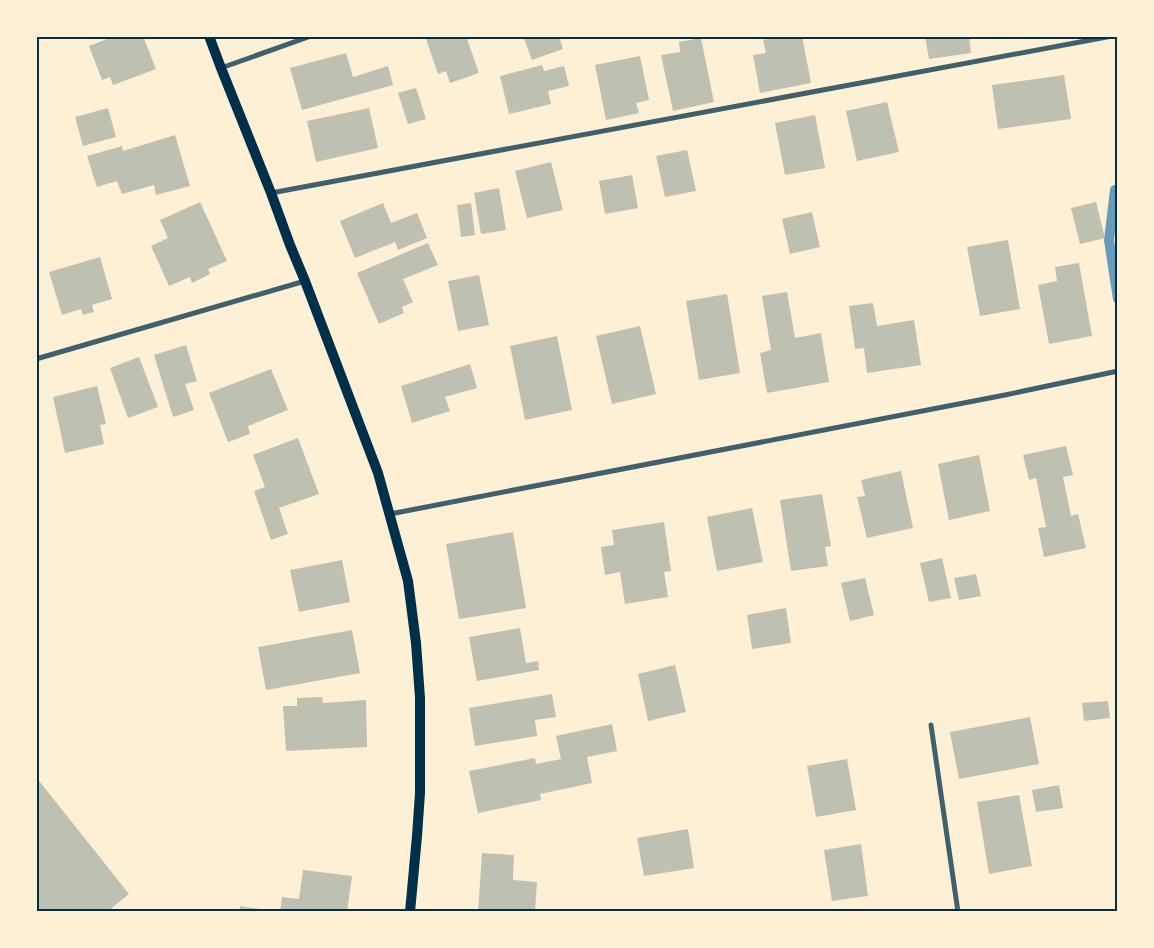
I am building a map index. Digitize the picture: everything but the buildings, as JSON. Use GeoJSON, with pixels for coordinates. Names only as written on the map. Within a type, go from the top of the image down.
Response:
{"type":"FeatureCollection","features":[{"type":"Feature","properties":{"kind":"main road"},"geometry":{"type":"LineString","coordinates":[[209,36],[378,473],[408,581],[416,643],[420,698],[420,793],[410,912]]}},
{"type":"Feature","properties":{"kind":"street"},"geometry":{"type":"LineString","coordinates":[[221,68],[311,36]]}},
{"type":"Feature","properties":{"kind":"street"},"geometry":{"type":"LineString","coordinates":[[271,193],[1112,36]]}},
{"type":"Feature","properties":{"kind":"street"},"geometry":{"type":"LineString","coordinates":[[36,359],[305,281]]}},
{"type":"Feature","properties":{"kind":"street"},"geometry":{"type":"LineString","coordinates":[[390,514],[985,399],[1118,371]]}},
{"type":"Feature","properties":{"kind":"street"},"geometry":{"type":"LineString","coordinates":[[931,725],[958,912]]}},
{"type":"Feature","properties":{"kind":"waterway"},"geometry":{"type":"LineString","coordinates":[[1115,190],[1109,240],[1118,299]]}}]}
